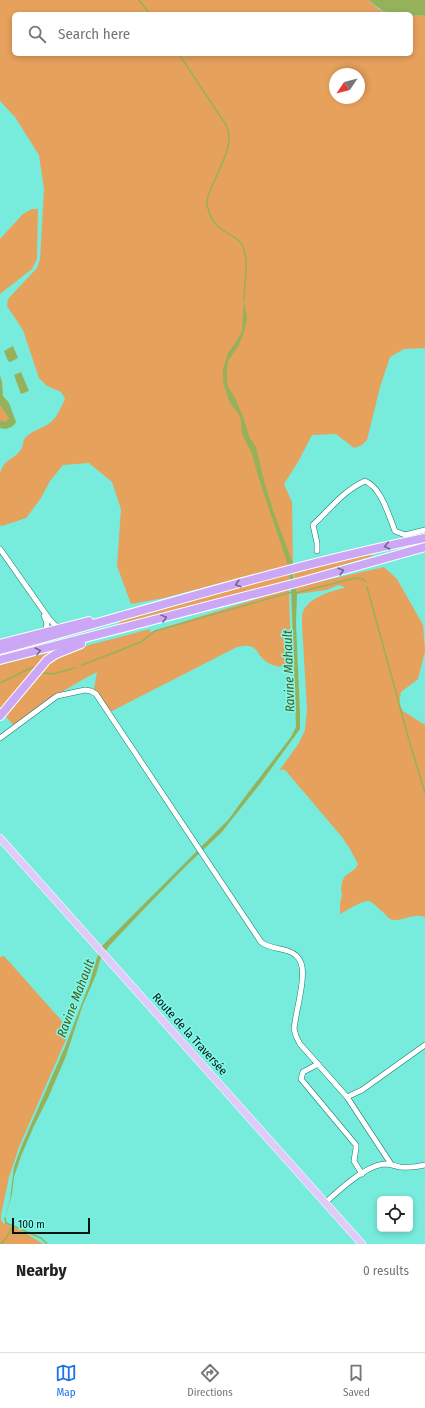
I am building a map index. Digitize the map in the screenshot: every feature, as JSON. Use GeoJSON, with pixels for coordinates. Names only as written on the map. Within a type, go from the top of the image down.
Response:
{"type":"FeatureCollection","features":[{"type":"Feature","properties":{"kind":"highway"},"geometry":{"type":"LineString","coordinates":[[0,650],[299,567],[425,538]]}},
{"type":"Feature","properties":{"kind":"highway"},"geometry":{"type":"LineString","coordinates":[[0,660],[304,581],[425,547]]}},
{"type":"Feature","properties":{"kind":"highway"},"geometry":{"type":"LineString","coordinates":[[0,644],[72,624],[184,600]]}},
{"type":"Feature","properties":{"kind":"highway"},"geometry":{"type":"LineString","coordinates":[[0,716],[47,660],[60,652],[117,630]]}},
{"type":"Feature","properties":{"kind":"main road","name":"Route de la Traversée"},"geometry":{"type":"LineString","coordinates":[[0,838],[362,1244]]}},
{"type":"Feature","properties":{"kind":"street"},"geometry":{"type":"LineString","coordinates":[[317,551],[317,543],[313,525],[340,497],[356,485],[365,481],[371,483],[378,493],[395,531],[405,535],[425,530]]}},
{"type":"Feature","properties":{"kind":"street"},"geometry":{"type":"LineString","coordinates":[[0,549],[39,606],[54,625],[58,626],[72,624]]}},
{"type":"Feature","properties":{"kind":"street"},"geometry":{"type":"LineString","coordinates":[[39,606],[47,625],[46,629],[41,633]]}},
{"type":"Feature","properties":{"kind":"street"},"geometry":{"type":"LineString","coordinates":[[0,738],[57,696],[85,690],[91,691],[101,702],[261,942],[267,946],[287,951],[297,956],[299,959],[303,977],[294,1029],[296,1036],[300,1044],[346,1097],[391,1164]]}},
{"type":"Feature","properties":{"kind":"street"},"geometry":{"type":"LineString","coordinates":[[346,1097],[362,1090],[425,1045]]}},
{"type":"Feature","properties":{"kind":"street"},"geometry":{"type":"LineString","coordinates":[[318,1064],[303,1072],[301,1079],[356,1145],[354,1161],[362,1174]]}},
{"type":"Feature","properties":{"kind":"street"},"geometry":{"type":"LineString","coordinates":[[325,1203],[338,1191],[362,1174],[379,1165],[391,1164],[408,1167],[425,1165]]}},
{"type":"Feature","properties":{"kind":"shaded area"},"geometry":{"type":"Polygon","coordinates":[[[0,0],[369,0],[378,9],[385,12],[12,12],[12,56],[413,56],[413,16],[425,15],[425,348],[404,349],[390,357],[380,387],[367,440],[362,445],[354,448],[336,434],[312,435],[298,462],[284,484],[292,502],[293,564],[164,598],[131,604],[117,566],[121,509],[112,482],[89,463],[63,465],[50,481],[41,498],[26,518],[2,526],[0,525],[0,473],[2,468],[20,451],[26,437],[53,420],[65,399],[61,392],[47,386],[39,378],[23,330],[7,306],[8,299],[37,268],[40,259],[44,189],[39,155],[15,117],[0,101],[0,0]]]}},
{"type":"Feature","properties":{"kind":"shaded area"},"geometry":{"type":"Polygon","coordinates":[[[369,0],[425,0],[425,15],[413,16],[413,12],[386,12],[379,9],[369,0]]]}},
{"type":"Feature","properties":{"kind":"shaded area"},"geometry":{"type":"Polygon","coordinates":[[[32,209],[38,209],[37,259],[32,269],[0,294],[0,239],[23,214],[32,209]]]}},
{"type":"Feature","properties":{"kind":"shaded area"},"geometry":{"type":"Polygon","coordinates":[[[244,299],[247,319],[239,345],[228,361],[227,381],[229,389],[233,394],[242,414],[250,438],[256,447],[274,513],[293,564],[293,575],[297,594],[296,623],[300,729],[260,784],[221,833],[144,909],[109,946],[100,960],[96,975],[82,1007],[66,1056],[21,1156],[14,1177],[12,1194],[5,1218],[10,1199],[14,1167],[22,1145],[65,1047],[89,985],[96,960],[103,945],[229,819],[291,737],[296,727],[291,588],[287,562],[252,454],[242,434],[241,421],[238,413],[230,403],[223,381],[223,369],[228,353],[242,331],[244,299]]]}},
{"type":"Feature","properties":{"kind":"shaded area"},"geometry":{"type":"Polygon","coordinates":[[[13,346],[18,358],[10,362],[8,361],[4,351],[13,346]]]}},
{"type":"Feature","properties":{"kind":"shaded area"},"geometry":{"type":"Polygon","coordinates":[[[21,372],[29,391],[21,394],[14,375],[21,372]]]}},
{"type":"Feature","properties":{"kind":"shaded area"},"geometry":{"type":"Polygon","coordinates":[[[0,375],[3,396],[9,403],[16,422],[13,426],[7,429],[0,428],[0,420],[6,422],[9,418],[0,405],[0,375]]]}},
{"type":"Feature","properties":{"kind":"shaded area"},"geometry":{"type":"Polygon","coordinates":[[[0,405],[9,417],[8,421],[4,422],[0,420],[0,405]]]}},
{"type":"Feature","properties":{"kind":"shaded area"},"geometry":{"type":"Polygon","coordinates":[[[370,553],[373,556],[295,579],[293,572],[370,553]]]}},
{"type":"Feature","properties":{"kind":"shaded area"},"geometry":{"type":"Polygon","coordinates":[[[384,567],[397,579],[423,625],[425,651],[418,679],[401,692],[399,704],[403,711],[425,725],[425,917],[413,916],[398,920],[389,919],[369,901],[358,904],[340,914],[342,882],[345,876],[355,869],[358,864],[342,837],[286,771],[283,769],[279,771],[299,743],[305,730],[307,709],[302,625],[302,615],[304,609],[313,600],[325,594],[344,588],[339,585],[326,590],[297,594],[296,587],[384,567]]]}},
{"type":"Feature","properties":{"kind":"shaded area"},"geometry":{"type":"Polygon","coordinates":[[[289,573],[289,581],[120,626],[119,620],[151,613],[289,573]]]}},
{"type":"Feature","properties":{"kind":"shaded area"},"geometry":{"type":"Polygon","coordinates":[[[289,589],[291,659],[287,664],[280,667],[273,665],[264,660],[253,647],[237,647],[108,713],[94,689],[97,672],[65,690],[13,725],[4,714],[53,659],[78,648],[150,629],[150,632],[289,589]]]}},
{"type":"Feature","properties":{"kind":"shaded area"},"geometry":{"type":"Polygon","coordinates":[[[52,653],[0,711],[0,665],[52,653]]]}},
{"type":"Feature","properties":{"kind":"shaded area"},"geometry":{"type":"Polygon","coordinates":[[[4,956],[61,1020],[67,1030],[67,1037],[19,1147],[9,1177],[1,1215],[1,1220],[3,1223],[22,1231],[43,1244],[0,1244],[0,957],[4,956]]]}},
{"type":"Feature","properties":{"kind":"waterway","name":"Ravine Mahault"},"geometry":{"type":"LineString","coordinates":[[139,0],[148,12]]}},
{"type":"Feature","properties":{"kind":"waterway","name":"Ravine Mahault"},"geometry":{"type":"LineString","coordinates":[[180,56],[226,125],[229,134],[226,153],[209,194],[207,204],[210,215],[218,226],[239,241],[242,245],[246,257],[244,300]]}},
{"type":"Feature","properties":{"kind":"waterway"},"geometry":{"type":"LineString","coordinates":[[296,593],[355,578],[363,579],[366,582]]}},
{"type":"Feature","properties":{"kind":"waterway"},"geometry":{"type":"LineString","coordinates":[[367,587],[425,793]]}},
{"type":"Feature","properties":{"kind":"waterway"},"geometry":{"type":"LineString","coordinates":[[82,665],[141,642],[155,631],[292,592]]}},
{"type":"Feature","properties":{"kind":"waterway"},"geometry":{"type":"LineString","coordinates":[[0,683],[33,667]]}},
{"type":"Feature","properties":{"kind":"waterway"},"geometry":{"type":"LineString","coordinates":[[43,673],[53,674],[75,668]]}},
{"type":"Feature","properties":{"kind":"waterway","name":"Ravine Mahault"},"geometry":{"type":"LineString","coordinates":[[5,1218],[6,1223],[41,1238],[47,1244]]}},
{"type":"Feature","properties":{"kind":"waterway"},"geometry":{"type":"LineString","coordinates":[[1,1244],[7,1237],[13,1225]]}}]}
